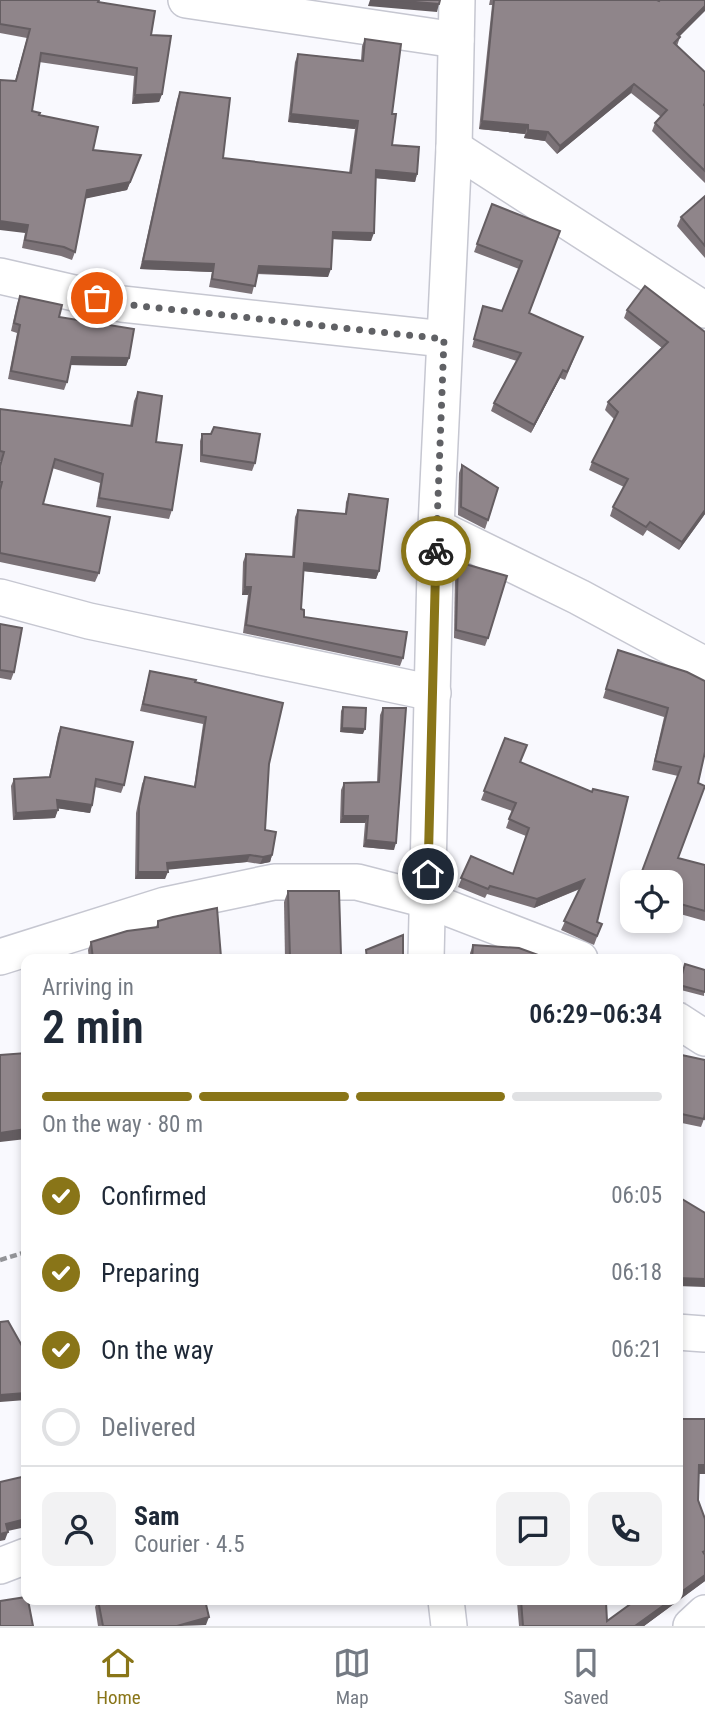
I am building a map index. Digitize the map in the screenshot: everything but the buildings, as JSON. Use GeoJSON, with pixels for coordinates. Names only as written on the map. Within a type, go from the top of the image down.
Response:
{"type":"FeatureCollection","features":[{"type":"Feature","properties":{"kind":"street"},"geometry":{"type":"LineString","coordinates":[[186,0],[456,40]]}},
{"type":"Feature","properties":{"kind":"street"},"geometry":{"type":"LineString","coordinates":[[426,954],[436,527],[454,148],[457,0]]}},
{"type":"Feature","properties":{"kind":"street"},"geometry":{"type":"LineString","coordinates":[[454,148],[705,310]]}},
{"type":"Feature","properties":{"kind":"street"},"geometry":{"type":"LineString","coordinates":[[0,276],[122,304],[444,339]]}},
{"type":"Feature","properties":{"kind":"street"},"geometry":{"type":"LineString","coordinates":[[436,527],[579,597],[705,665]]}},
{"type":"Feature","properties":{"kind":"street"},"geometry":{"type":"LineString","coordinates":[[0,597],[89,621],[432,693]]}},
{"type":"Feature","properties":{"kind":"street"},"geometry":{"type":"LineString","coordinates":[[0,957],[164,905],[274,882],[357,882],[427,900],[567,954]]}},
{"type":"Feature","properties":{"kind":"street"},"geometry":{"type":"LineString","coordinates":[[683,1024],[705,1038]]}},
{"type":"Feature","properties":{"kind":"street"},"geometry":{"type":"LineString","coordinates":[[683,1332],[705,1334]]}},
{"type":"Feature","properties":{"kind":"street"},"geometry":{"type":"LineString","coordinates":[[0,1566],[21,1558]]}},
{"type":"Feature","properties":{"kind":"street"},"geometry":{"type":"LineString","coordinates":[[447,1605],[449,1626]]}},
{"type":"Feature","properties":{"kind":"street"},"geometry":{"type":"LineString","coordinates":[[691,1626],[705,1613]]}},
{"type":"Feature","properties":{"kind":"path"},"geometry":{"type":"LineString","coordinates":[[0,1260],[21,1254]]}},
{"type":"Feature","properties":{"kind":"way so far"},"geometry":{"type":"LineString","coordinates":[[97,298],[122,304],[444,339],[436,551]]}},
{"type":"Feature","properties":{"kind":"route"},"geometry":{"type":"LineString","coordinates":[[428,874],[436,551]]}}]}
